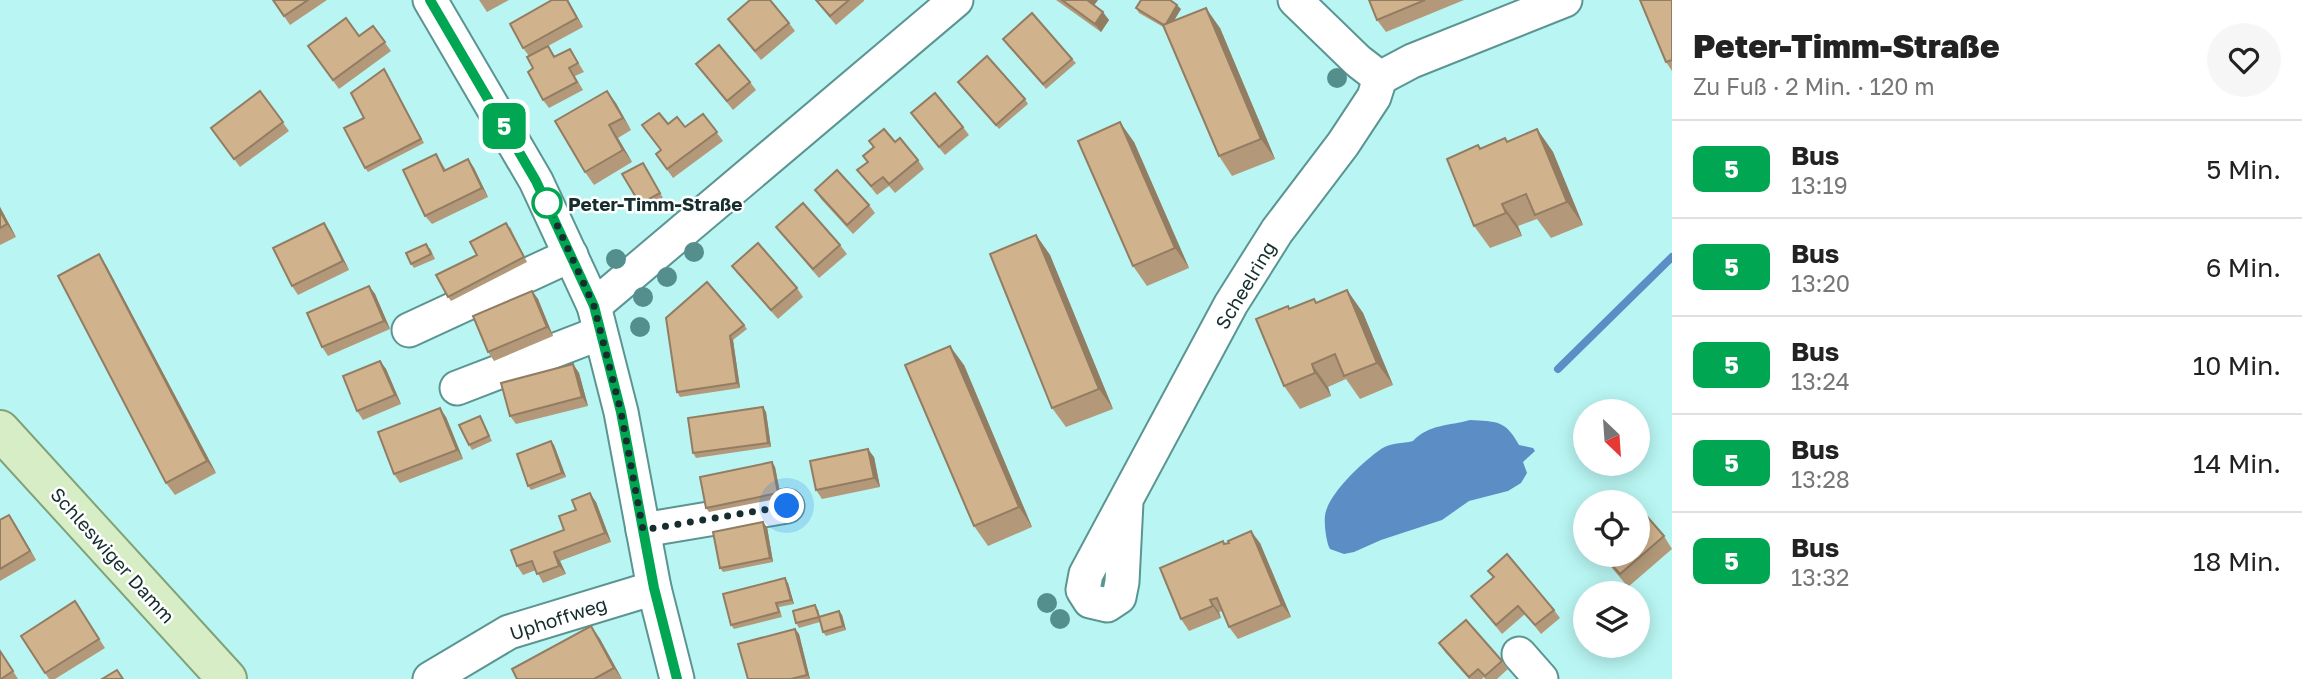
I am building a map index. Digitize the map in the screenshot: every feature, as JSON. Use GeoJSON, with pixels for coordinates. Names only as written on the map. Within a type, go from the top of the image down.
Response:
{"type":"FeatureCollection","features":[{"type":"Feature","properties":{"kind":"main road","name":"Schleswiger Damm"},"geometry":{"type":"LineString","coordinates":[[0,430],[226,679]]}},
{"type":"Feature","properties":{"kind":"street"},"geometry":{"type":"LineString","coordinates":[[430,0],[536,181],[597,319],[621,412],[654,588],[677,679]]}},
{"type":"Feature","properties":{"kind":"street"},"geometry":{"type":"LineString","coordinates":[[457,388],[597,319],[956,0]]}},
{"type":"Feature","properties":{"kind":"street"},"geometry":{"type":"LineString","coordinates":[[1295,0],[1358,61],[1380,78],[1412,61],[1565,0]]}},
{"type":"Feature","properties":{"kind":"street","name":"Scheelring"},"geometry":{"type":"LineString","coordinates":[[1126,502],[1231,304],[1277,231],[1367,109],[1380,78]]}},
{"type":"Feature","properties":{"kind":"street"},"geometry":{"type":"LineString","coordinates":[[409,330],[571,255]]}},
{"type":"Feature","properties":{"kind":"street"},"geometry":{"type":"LineString","coordinates":[[643,530],[787,506]]}},
{"type":"Feature","properties":{"kind":"street","name":"Uphoffweg"},"geometry":{"type":"LineString","coordinates":[[429,679],[509,632],[654,588]]}},
{"type":"Feature","properties":{"kind":"street"},"geometry":{"type":"LineString","coordinates":[[1519,654],[1541,679]]}},
{"type":"Feature","properties":{"kind":"water"},"geometry":{"type":"Polygon","coordinates":[[[1470,420],[1504,426],[1519,445],[1533,448],[1535,451],[1523,462],[1527,473],[1521,483],[1508,491],[1469,501],[1442,520],[1354,552],[1344,554],[1330,549],[1325,530],[1326,511],[1335,494],[1358,468],[1385,447],[1413,441],[1433,428],[1470,420]]]}},
{"type":"Feature","properties":{"kind":"building"},"geometry":{"type":"Polygon","coordinates":[[[273,0],[308,0],[284,16],[273,0]]]}},
{"type":"Feature","properties":{"kind":"building"},"geometry":{"type":"Polygon","coordinates":[[[552,0],[567,0],[577,18],[523,48],[510,24],[552,0]]]}},
{"type":"Feature","properties":{"kind":"building"},"geometry":{"type":"Polygon","coordinates":[[[750,0],[770,0],[789,23],[755,51],[728,19],[750,0]]]}},
{"type":"Feature","properties":{"kind":"building"},"geometry":{"type":"Polygon","coordinates":[[[816,0],[849,0],[830,16],[816,0]]]}},
{"type":"Feature","properties":{"kind":"building"},"geometry":{"type":"Polygon","coordinates":[[[1062,0],[1087,0],[1103,12],[1095,24],[1062,0]]]}},
{"type":"Feature","properties":{"kind":"building"},"geometry":{"type":"Polygon","coordinates":[[[1141,0],[1170,0],[1177,5],[1164,25],[1136,8],[1141,0]]]}},
{"type":"Feature","properties":{"kind":"building"},"geometry":{"type":"Polygon","coordinates":[[[1369,0],[1425,0],[1377,20],[1369,0]]]}},
{"type":"Feature","properties":{"kind":"building"},"geometry":{"type":"Polygon","coordinates":[[[1640,0],[1672,0],[1672,60],[1666,62],[1640,0]]]}},
{"type":"Feature","properties":{"kind":"building"},"geometry":{"type":"Polygon","coordinates":[[[1206,8],[1261,139],[1219,156],[1163,25],[1206,8]]]}},
{"type":"Feature","properties":{"kind":"building"},"geometry":{"type":"Polygon","coordinates":[[[1032,13],[1072,59],[1043,84],[1003,39],[1032,13]]]}},
{"type":"Feature","properties":{"kind":"building"},"geometry":{"type":"Polygon","coordinates":[[[346,18],[359,36],[373,26],[385,42],[333,80],[308,46],[346,18]]]}},
{"type":"Feature","properties":{"kind":"building"},"geometry":{"type":"Polygon","coordinates":[[[719,45],[750,82],[727,101],[696,64],[719,45]]]}},
{"type":"Feature","properties":{"kind":"building"},"geometry":{"type":"Polygon","coordinates":[[[548,46],[554,57],[570,49],[578,63],[569,68],[577,82],[543,100],[528,72],[533,68],[527,57],[548,46]]]}},
{"type":"Feature","properties":{"kind":"building"},"geometry":{"type":"Polygon","coordinates":[[[987,56],[1025,99],[996,125],[958,82],[987,56]]]}},
{"type":"Feature","properties":{"kind":"building"},"geometry":{"type":"Polygon","coordinates":[[[384,69],[421,139],[365,168],[344,128],[364,118],[351,93],[384,69]]]}},
{"type":"Feature","properties":{"kind":"building"},"geometry":{"type":"Polygon","coordinates":[[[260,91],[283,122],[234,159],[211,128],[260,91]]]}},
{"type":"Feature","properties":{"kind":"building"},"geometry":{"type":"Polygon","coordinates":[[[607,91],[623,118],[609,125],[623,150],[585,172],[555,121],[607,91]]]}},
{"type":"Feature","properties":{"kind":"building"},"geometry":{"type":"Polygon","coordinates":[[[935,93],[963,127],[939,147],[911,113],[935,93]]]}},
{"type":"Feature","properties":{"kind":"building"},"geometry":{"type":"Polygon","coordinates":[[[659,113],[668,124],[677,117],[685,127],[703,114],[717,132],[667,169],[656,154],[661,150],[642,125],[659,113]]]}},
{"type":"Feature","properties":{"kind":"building"},"geometry":{"type":"Polygon","coordinates":[[[1120,122],[1175,248],[1133,266],[1078,141],[1120,122]]]}},
{"type":"Feature","properties":{"kind":"building"},"geometry":{"type":"Polygon","coordinates":[[[884,129],[895,142],[900,138],[918,160],[889,184],[883,177],[871,186],[857,170],[868,162],[863,156],[874,147],[869,141],[884,129]]]}},
{"type":"Feature","properties":{"kind":"building"},"geometry":{"type":"Polygon","coordinates":[[[1537,129],[1567,202],[1535,215],[1526,194],[1502,204],[1506,213],[1474,226],[1447,159],[1478,145],[1480,149],[1505,138],[1507,142],[1537,129]]]}},
{"type":"Feature","properties":{"kind":"building"},"geometry":{"type":"Polygon","coordinates":[[[436,154],[444,171],[468,159],[482,188],[425,216],[403,170],[436,154]]]}},
{"type":"Feature","properties":{"kind":"building"},"geometry":{"type":"Polygon","coordinates":[[[643,163],[660,193],[640,204],[622,174],[643,163]]]}},
{"type":"Feature","properties":{"kind":"building"},"geometry":{"type":"Polygon","coordinates":[[[837,170],[869,205],[847,225],[815,190],[837,170]]]}},
{"type":"Feature","properties":{"kind":"building"},"geometry":{"type":"Polygon","coordinates":[[[803,203],[840,245],[813,269],[776,227],[803,203]]]}},
{"type":"Feature","properties":{"kind":"building"},"geometry":{"type":"Polygon","coordinates":[[[0,211],[7,224],[0,228],[0,211]]]}},
{"type":"Feature","properties":{"kind":"building"},"geometry":{"type":"Polygon","coordinates":[[[324,223],[343,261],[292,286],[273,248],[324,223]]]}},
{"type":"Feature","properties":{"kind":"building"},"geometry":{"type":"Polygon","coordinates":[[[506,223],[524,257],[448,297],[436,275],[477,255],[470,242],[506,223]]]}},
{"type":"Feature","properties":{"kind":"building"},"geometry":{"type":"Polygon","coordinates":[[[1036,235],[1099,389],[1052,408],[990,254],[1036,235]]]}},
{"type":"Feature","properties":{"kind":"building"},"geometry":{"type":"Polygon","coordinates":[[[758,243],[797,288],[771,310],[732,266],[758,243]]]}},
{"type":"Feature","properties":{"kind":"building"},"geometry":{"type":"Polygon","coordinates":[[[426,244],[431,254],[411,264],[406,253],[426,244]]]}},
{"type":"Feature","properties":{"kind":"building"},"geometry":{"type":"Polygon","coordinates":[[[99,254],[207,461],[166,483],[58,276],[99,254]]]}},
{"type":"Feature","properties":{"kind":"building"},"geometry":{"type":"Polygon","coordinates":[[[707,282],[744,325],[730,336],[737,383],[677,392],[666,318],[707,282]]]}},
{"type":"Feature","properties":{"kind":"building"},"geometry":{"type":"Polygon","coordinates":[[[369,286],[384,321],[322,347],[307,313],[369,286]]]}},
{"type":"Feature","properties":{"kind":"building"},"geometry":{"type":"Polygon","coordinates":[[[1347,290],[1377,363],[1344,376],[1335,354],[1312,364],[1315,373],[1284,386],[1256,319],[1314,299],[1316,303],[1347,290]]]}},
{"type":"Feature","properties":{"kind":"building"},"geometry":{"type":"Polygon","coordinates":[[[532,291],[547,327],[488,352],[473,316],[532,291]]]}},
{"type":"Feature","properties":{"kind":"building"},"geometry":{"type":"Polygon","coordinates":[[[950,346],[1019,507],[974,526],[905,365],[950,346]]]}},
{"type":"Feature","properties":{"kind":"building"},"geometry":{"type":"Polygon","coordinates":[[[380,361],[395,395],[357,411],[343,376],[380,361]]]}},
{"type":"Feature","properties":{"kind":"building"},"geometry":{"type":"Polygon","coordinates":[[[573,364],[582,397],[510,416],[501,383],[573,364]]]}},
{"type":"Feature","properties":{"kind":"building"},"geometry":{"type":"Polygon","coordinates":[[[763,407],[768,443],[693,453],[688,418],[763,407]]]}},
{"type":"Feature","properties":{"kind":"building"},"geometry":{"type":"Polygon","coordinates":[[[440,408],[457,450],[394,474],[378,432],[440,408]]]}},
{"type":"Feature","properties":{"kind":"building"},"geometry":{"type":"Polygon","coordinates":[[[480,416],[489,436],[469,445],[459,425],[480,416]]]}},
{"type":"Feature","properties":{"kind":"building"},"geometry":{"type":"Polygon","coordinates":[[[551,441],[562,473],[528,486],[517,454],[551,441]]]}},
{"type":"Feature","properties":{"kind":"building"},"geometry":{"type":"Polygon","coordinates":[[[868,449],[874,478],[816,490],[810,461],[868,449]]]}},
{"type":"Feature","properties":{"kind":"building"},"geometry":{"type":"Polygon","coordinates":[[[772,462],[778,493],[706,508],[700,477],[772,462]]]}},
{"type":"Feature","properties":{"kind":"building"},"geometry":{"type":"Polygon","coordinates":[[[590,493],[605,533],[554,552],[559,566],[537,574],[532,561],[517,566],[511,550],[564,530],[559,516],[576,510],[572,500],[590,493]]]}},
{"type":"Feature","properties":{"kind":"building"},"geometry":{"type":"Polygon","coordinates":[[[9,515],[30,551],[0,569],[0,520],[9,515]]]}},
{"type":"Feature","properties":{"kind":"building"},"geometry":{"type":"Polygon","coordinates":[[[1650,520],[1664,536],[1650,548],[1650,520]]]}},
{"type":"Feature","properties":{"kind":"building"},"geometry":{"type":"Polygon","coordinates":[[[763,522],[770,558],[720,568],[713,532],[763,522]]]}},
{"type":"Feature","properties":{"kind":"building"},"geometry":{"type":"Polygon","coordinates":[[[1251,531],[1282,605],[1229,627],[1217,598],[1210,600],[1213,606],[1181,619],[1160,568],[1223,541],[1224,544],[1229,543],[1228,541],[1251,531]]]}},
{"type":"Feature","properties":{"kind":"building"},"geometry":{"type":"Polygon","coordinates":[[[1507,554],[1554,610],[1535,625],[1518,606],[1496,625],[1471,596],[1494,577],[1488,571],[1507,554]]]}},
{"type":"Feature","properties":{"kind":"building"},"geometry":{"type":"Polygon","coordinates":[[[1614,567],[1628,567],[1620,574],[1614,567]]]}},
{"type":"Feature","properties":{"kind":"building"},"geometry":{"type":"Polygon","coordinates":[[[785,578],[791,600],[776,603],[779,612],[731,625],[723,594],[785,578]]]}},
{"type":"Feature","properties":{"kind":"building"},"geometry":{"type":"Polygon","coordinates":[[[75,601],[99,639],[45,673],[21,636],[75,601]]]}},
{"type":"Feature","properties":{"kind":"building"},"geometry":{"type":"Polygon","coordinates":[[[815,605],[819,617],[796,623],[793,611],[815,605]]]}},
{"type":"Feature","properties":{"kind":"building"},"geometry":{"type":"Polygon","coordinates":[[[839,611],[843,626],[823,632],[819,617],[839,611]]]}},
{"type":"Feature","properties":{"kind":"building"},"geometry":{"type":"Polygon","coordinates":[[[1466,620],[1502,661],[1485,676],[1478,669],[1469,677],[1439,643],[1466,620]]]}},
{"type":"Feature","properties":{"kind":"building"},"geometry":{"type":"Polygon","coordinates":[[[591,626],[614,668],[594,679],[517,679],[512,669],[591,626]]]}},
{"type":"Feature","properties":{"kind":"building"},"geometry":{"type":"Polygon","coordinates":[[[795,629],[807,675],[791,679],[748,679],[738,644],[795,629]]]}},
{"type":"Feature","properties":{"kind":"building"},"geometry":{"type":"Polygon","coordinates":[[[0,651],[13,671],[1,679],[0,679],[0,651]]]}},
{"type":"Feature","properties":{"kind":"building"},"geometry":{"type":"Polygon","coordinates":[[[117,670],[123,679],[102,679],[117,670]]]}},
{"type":"Feature","properties":{"kind":"waterway"},"geometry":{"type":"LineString","coordinates":[[1558,369],[1672,257]]}},
{"type":"Feature","properties":{"kind":"bus line","name":"5"},"geometry":{"type":"LineString","coordinates":[[430,0],[536,181],[594,306],[621,412],[654,588],[677,679]]}},
{"type":"Feature","properties":{"kind":"place","name":"Peter-Timm-Straße"},"geometry":{"type":"Point","coordinates":[547,203]}},
{"type":"Feature","properties":{"kind":"route"},"geometry":{"type":"LineString","coordinates":[[547,203],[594,306],[621,412],[643,530],[787,506]]}}]}
